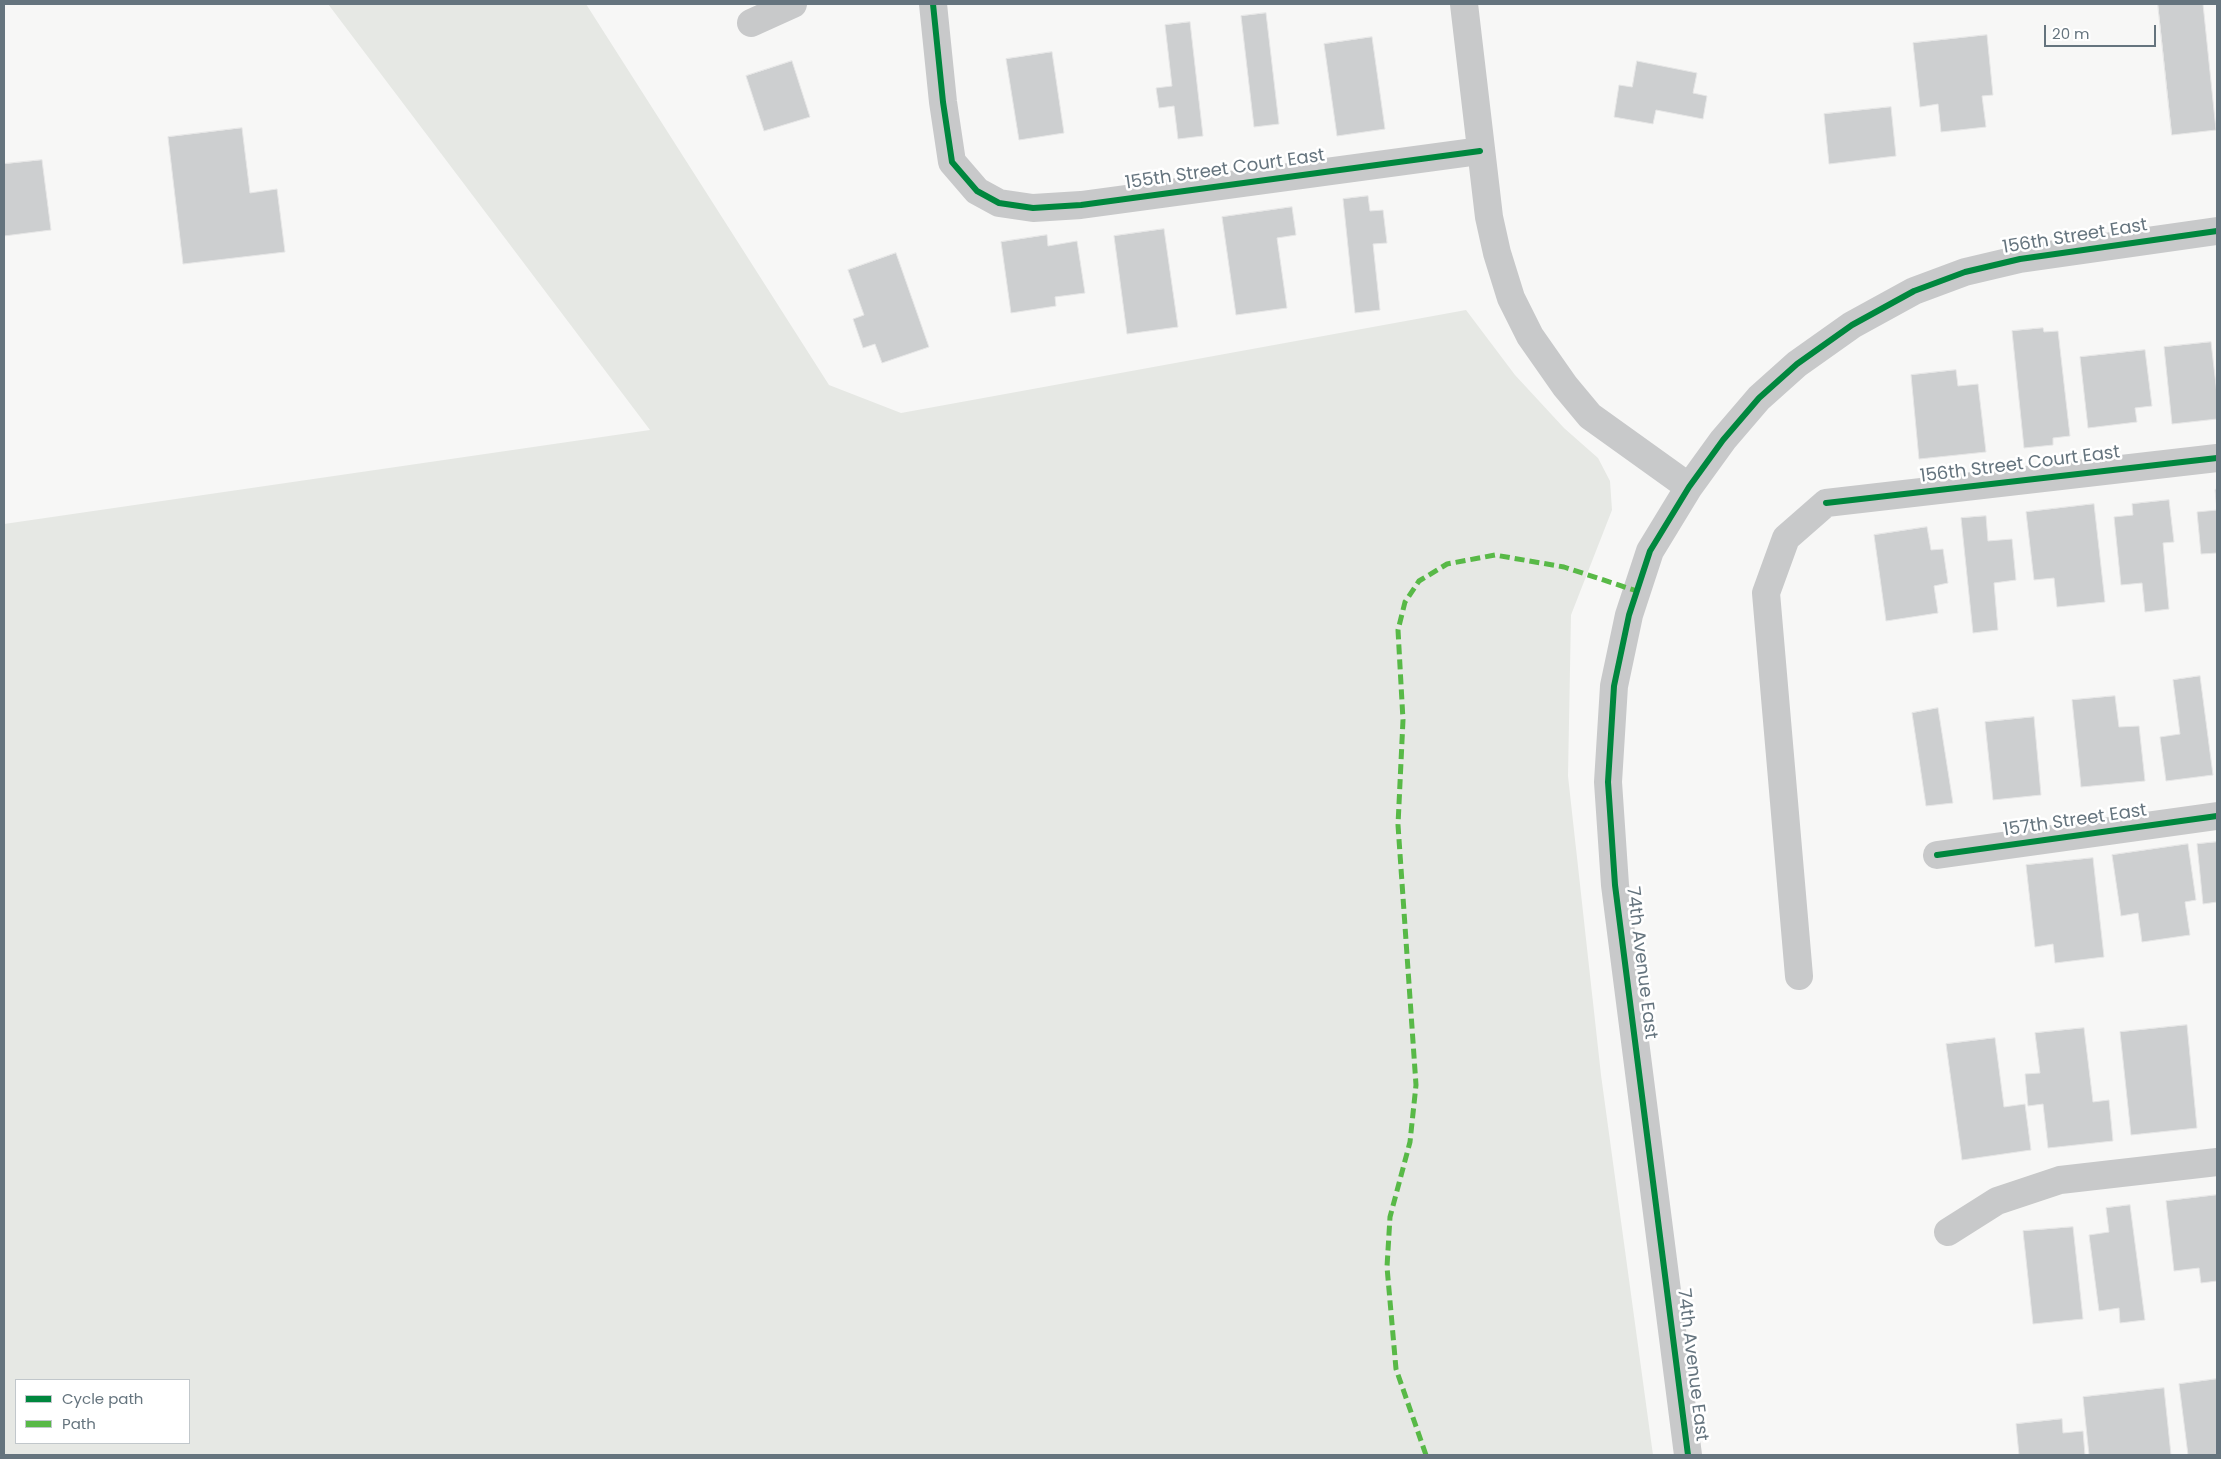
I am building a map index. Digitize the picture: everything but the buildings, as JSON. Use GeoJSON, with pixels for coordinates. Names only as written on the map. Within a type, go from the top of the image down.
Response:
{"type":"FeatureCollection","features":[{"type":"Feature","properties":{"kind":"street"},"geometry":{"type":"LineString","coordinates":[[751,23],[793,4]]}},
{"type":"Feature","properties":{"kind":"street","name":"155th Street Court East"},"geometry":{"type":"LineString","coordinates":[[933,4],[943,102],[952,162],[977,192],[999,203],[1033,208],[1081,205],[1480,151]]}},
{"type":"Feature","properties":{"kind":"street"},"geometry":{"type":"LineString","coordinates":[[1464,4],[1489,217],[1497,253],[1511,298],[1530,336],[1565,386],[1590,416],[1689,488]]}},
{"type":"Feature","properties":{"kind":"street","name":"156th Street East"},"geometry":{"type":"LineString","coordinates":[[1689,488],[1723,440],[1759,398],[1797,364],[1852,324],[1914,291],[1965,272],[2020,259],[2217,231]]}},
{"type":"Feature","properties":{"kind":"street","name":"156th Street Court East"},"geometry":{"type":"LineString","coordinates":[[1799,976],[1766,593],[1786,538],[1826,503],[2156,463],[2217,458]]}},
{"type":"Feature","properties":{"kind":"street","name":"74th Avenue East"},"geometry":{"type":"LineString","coordinates":[[1688,1455],[1615,885],[1608,782],[1614,686],[1629,615],[1650,552],[1689,488]]}},
{"type":"Feature","properties":{"kind":"street","name":"157th Street East"},"geometry":{"type":"LineString","coordinates":[[1937,856],[2217,816]]}},
{"type":"Feature","properties":{"kind":"street"},"geometry":{"type":"LineString","coordinates":[[1948,1232],[1997,1201],[2060,1180],[2217,1162]]}},
{"type":"Feature","properties":{"kind":"shaded area"},"geometry":{"type":"Polygon","coordinates":[[[328,4],[586,4],[829,385],[901,413],[1466,310],[1515,375],[1564,428],[1598,458],[1610,481],[1612,510],[1571,615],[1568,776],[1601,1075],[1653,1455],[4,1455],[4,524],[650,430],[328,4]]]}},
{"type":"Feature","properties":{"kind":"marked path"},"geometry":{"type":"LineString","coordinates":[[1426,1455],[1396,1369],[1387,1267],[1390,1217],[1410,1142],[1416,1085],[1398,825],[1403,720],[1398,630],[1405,602],[1419,581],[1447,564],[1495,555],[1564,567],[1637,591]]}},
{"type":"Feature","properties":{"kind":"cycle path"},"geometry":{"type":"LineString","coordinates":[[933,4],[943,102],[952,162],[977,191],[999,203],[1033,208],[1081,205],[1480,151]]}},
{"type":"Feature","properties":{"kind":"cycle path"},"geometry":{"type":"LineString","coordinates":[[1688,1455],[1615,885],[1608,782],[1614,686],[1629,615],[1650,551],[1689,487],[1723,440],[1759,398],[1797,364],[1852,325],[1914,291],[1965,272],[2020,259],[2217,231]]}},
{"type":"Feature","properties":{"kind":"cycle path"},"geometry":{"type":"LineString","coordinates":[[1826,503],[2217,458]]}},
{"type":"Feature","properties":{"kind":"cycle path"},"geometry":{"type":"LineString","coordinates":[[1937,855],[2217,816]]}}]}
